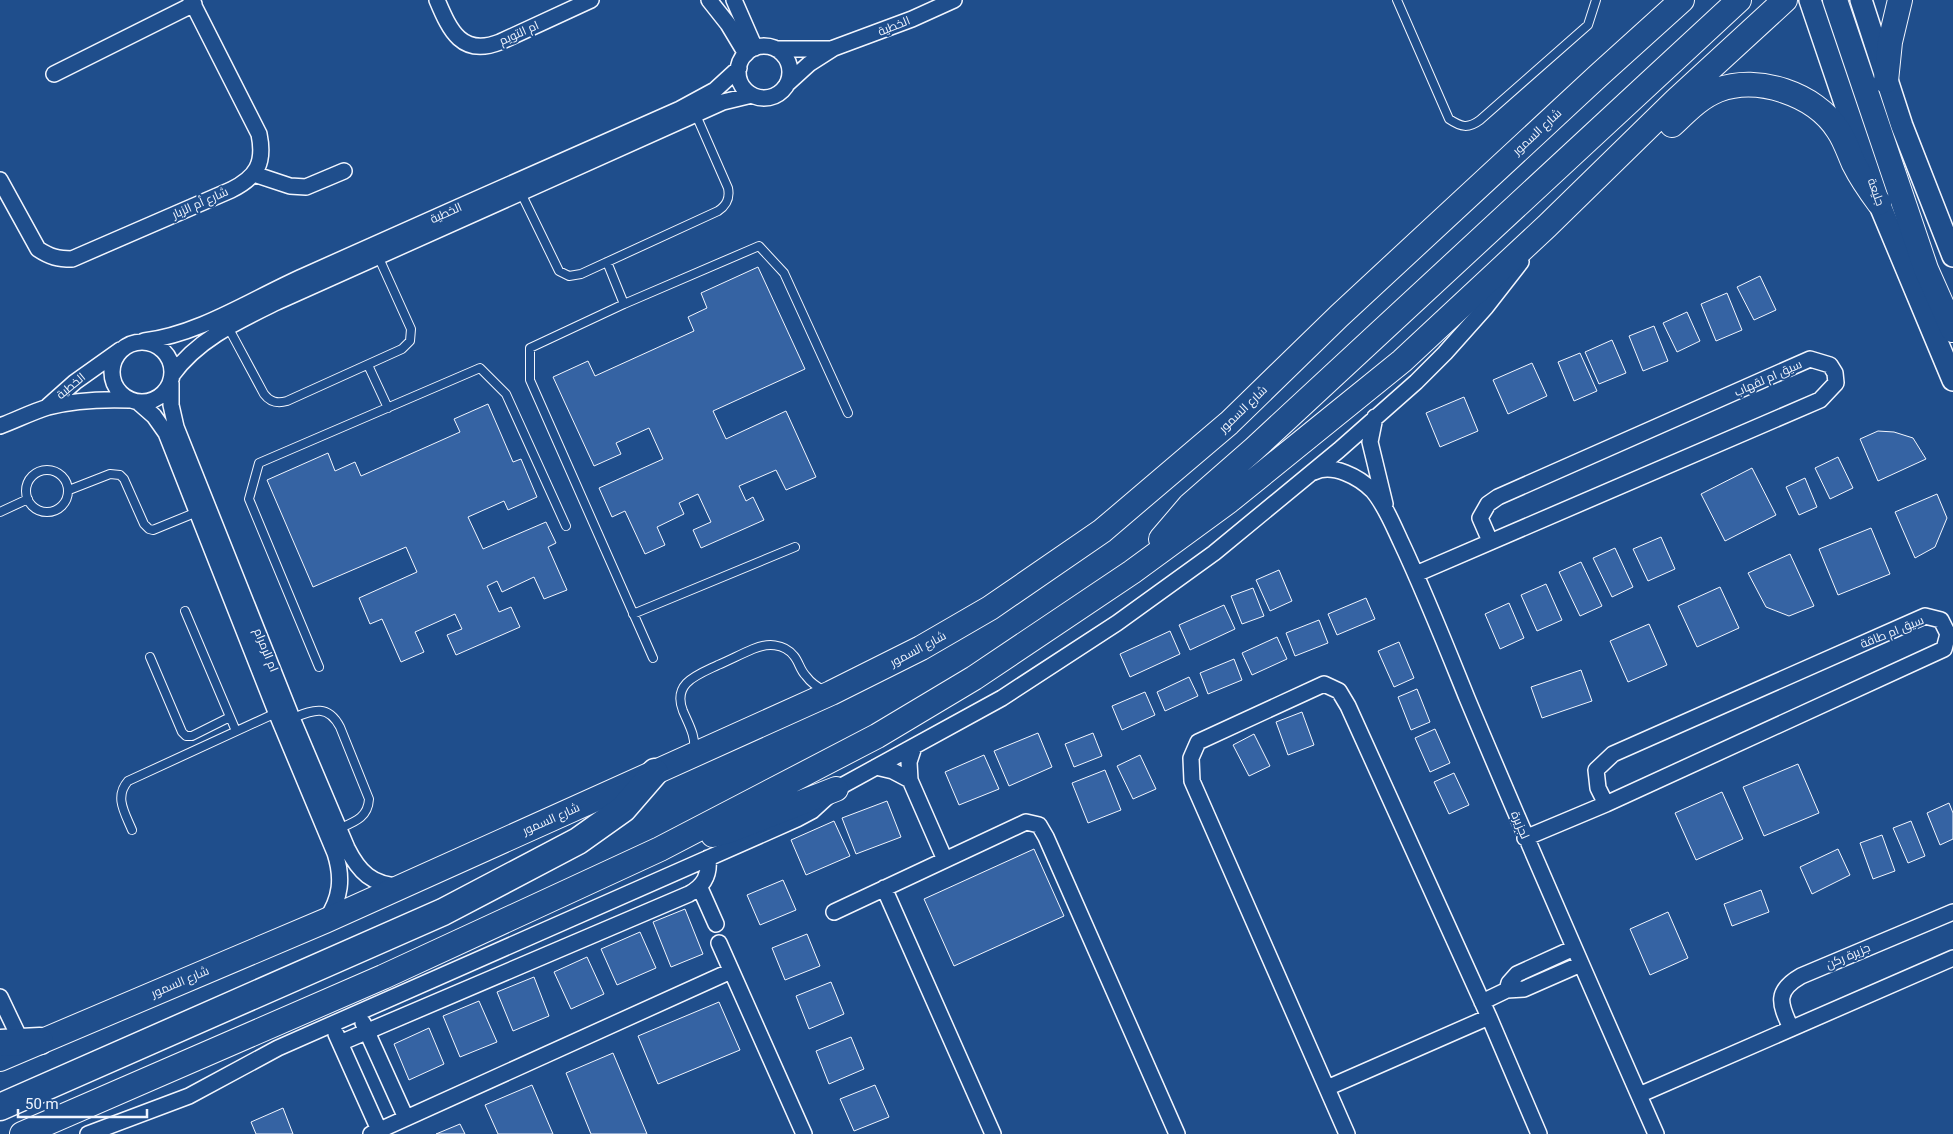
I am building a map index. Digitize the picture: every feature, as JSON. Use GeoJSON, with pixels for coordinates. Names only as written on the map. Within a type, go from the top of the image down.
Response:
{"type":"FeatureCollection","features":[{"type":"Feature","properties":{"kind":"highway"},"geometry":{"type":"LineString","coordinates":[[0,1107],[443,912],[578,841],[623,809],[655,772]]}},
{"type":"Feature","properties":{"kind":"main road"},"geometry":{"type":"LineString","coordinates":[[1642,35],[1658,0]]}},
{"type":"Feature","properties":{"kind":"main road","name":"شارع السمور"},"geometry":{"type":"LineString","coordinates":[[0,1059],[20,1042],[325,921],[831,693],[921,648],[990,608],[1102,531],[1229,423],[1338,316],[1682,0]]}},
{"type":"Feature","properties":{"kind":"main road"},"geometry":{"type":"LineString","coordinates":[[1132,572],[1190,505],[1254,449],[1739,0]]}},
{"type":"Feature","properties":{"kind":"main road"},"geometry":{"type":"LineString","coordinates":[[22,1134],[383,977],[660,850],[885,731],[974,678],[1132,572],[1229,501],[1402,361],[1546,226],[1656,118],[1785,0]]}},
{"type":"Feature","properties":{"kind":"main road","name":"جليعة"},"geometry":{"type":"LineString","coordinates":[[1810,0],[1879,203],[1953,380]]}},
{"type":"Feature","properties":{"kind":"main road"},"geometry":{"type":"LineString","coordinates":[[1835,0],[1926,269],[1953,330]]}},
{"type":"Feature","properties":{"kind":"main road"},"geometry":{"type":"LineString","coordinates":[[1861,0],[1886,80],[1919,171],[1953,256]]}},
{"type":"Feature","properties":{"kind":"main road"},"geometry":{"type":"LineString","coordinates":[[1886,80],[1890,42],[1900,0]]}},
{"type":"Feature","properties":{"kind":"main road"},"geometry":{"type":"LineString","coordinates":[[1546,226],[1591,196],[1706,96],[1723,89],[1741,85],[1789,92],[1817,107],[1838,130],[1854,164],[1879,203]]}},
{"type":"Feature","properties":{"kind":"main road"},"geometry":{"type":"LineString","coordinates":[[660,850],[728,831],[836,789]]}},
{"type":"Feature","properties":{"kind":"street","name":"ام التويم"},"geometry":{"type":"LineString","coordinates":[[437,0],[451,31],[459,39],[479,47],[490,46],[500,42],[591,0]]}},
{"type":"Feature","properties":{"kind":"street"},"geometry":{"type":"LineString","coordinates":[[709,0],[751,51]]}},
{"type":"Feature","properties":{"kind":"street"},"geometry":{"type":"LineString","coordinates":[[734,0],[751,51]]}},
{"type":"Feature","properties":{"kind":"street","name":"الخطية"},"geometry":{"type":"LineString","coordinates":[[787,84],[809,64],[834,48],[912,19],[954,0]]}},
{"type":"Feature","properties":{"kind":"street"},"geometry":{"type":"LineString","coordinates":[[54,74],[192,2],[259,134],[262,148],[260,162],[254,174],[290,186],[306,187],[344,171]]}},
{"type":"Feature","properties":{"kind":"street"},"geometry":{"type":"LineString","coordinates":[[768,46],[776,49],[787,60],[790,76],[787,84],[782,91],[768,98],[752,95],[741,84],[739,68],[751,51],[768,46]]}},
{"type":"Feature","properties":{"kind":"street","name":"الخطية"},"geometry":{"type":"LineString","coordinates":[[776,49],[834,48]]}},
{"type":"Feature","properties":{"kind":"street","name":"الخطية"},"geometry":{"type":"LineString","coordinates":[[144,341],[170,337],[194,328],[294,280],[680,109],[715,90],[739,68]]}},
{"type":"Feature","properties":{"kind":"street","name":"الخطية"},"geometry":{"type":"LineString","coordinates":[[172,379],[195,350],[228,327],[277,302],[723,102],[752,95]]}},
{"type":"Feature","properties":{"kind":"street","name":"شارع أم الزبار"},"geometry":{"type":"LineString","coordinates":[[0,180],[38,249],[48,256],[60,259],[78,256],[231,190],[243,184],[254,174]]}},
{"type":"Feature","properties":{"kind":"street"},"geometry":{"type":"LineString","coordinates":[[88,1134],[189,1096],[266,1054],[812,811],[836,789],[1002,698],[1117,622],[1214,553],[1339,450],[1416,382],[1445,353],[1502,288],[1546,226]]}},
{"type":"Feature","properties":{"kind":"street"},"geometry":{"type":"LineString","coordinates":[[144,341],[160,347],[165,352],[172,367],[172,379],[161,396],[154,400],[134,401],[122,394],[116,386],[112,377],[112,367],[116,357],[122,350],[136,342],[144,341]]}},
{"type":"Feature","properties":{"kind":"street","name":"الخطية"},"geometry":{"type":"LineString","coordinates":[[46,408],[75,382],[122,350]]}},
{"type":"Feature","properties":{"kind":"street","name":"سيق ام لقهاب"},"geometry":{"type":"LineString","coordinates":[[1416,574],[1820,400],[1836,383],[1835,373],[1830,364],[1810,359],[1498,497],[1488,504],[1480,518],[1490,541]]}},
{"type":"Feature","properties":{"kind":"street","name":"ام الرمرام"},"geometry":{"type":"LineString","coordinates":[[172,379],[171,405],[176,427],[284,715]]}},
{"type":"Feature","properties":{"kind":"street","name":"الخطية"},"geometry":{"type":"LineString","coordinates":[[0,426],[46,408],[96,400],[134,401]]}},
{"type":"Feature","properties":{"kind":"street","name":"ام الرمرام"},"geometry":{"type":"LineString","coordinates":[[134,401],[154,416],[166,433],[196,512],[333,831],[362,871],[380,883],[402,886]]}},
{"type":"Feature","properties":{"kind":"street","name":"لجزيرة"},"geometry":{"type":"LineString","coordinates":[[1375,417],[1370,442],[1388,515]]}},
{"type":"Feature","properties":{"kind":"street","name":"لجزيرة"},"geometry":{"type":"LineString","coordinates":[[1308,474],[1322,468],[1338,470],[1361,482],[1373,492],[1388,515],[1416,574],[1525,838],[1656,1134]]}},
{"type":"Feature","properties":{"kind":"street","name":"سيق ام طاقة"},"geometry":{"type":"LineString","coordinates":[[1525,838],[1606,804],[1944,649],[1948,634],[1941,620],[1925,616],[1613,754],[1596,770],[1598,788],[1606,804]]}},
{"type":"Feature","properties":{"kind":"street"},"geometry":{"type":"LineString","coordinates":[[1347,1134],[1192,781],[1191,758],[1198,742],[1324,684],[1339,690],[1348,706],[1489,1017],[1539,1134]]}},
{"type":"Feature","properties":{"kind":"street"},"geometry":{"type":"LineString","coordinates":[[914,747],[909,762],[910,780],[945,860]]}},
{"type":"Feature","properties":{"kind":"street"},"geometry":{"type":"LineString","coordinates":[[876,767],[893,771],[910,780]]}},
{"type":"Feature","properties":{"kind":"street"},"geometry":{"type":"LineString","coordinates":[[834,912],[1026,822],[1039,825],[1177,1134]]}},
{"type":"Feature","properties":{"kind":"street","name":"ام الرمرام"},"geometry":{"type":"LineString","coordinates":[[325,921],[337,901],[340,878],[333,831]]}},
{"type":"Feature","properties":{"kind":"street"},"geometry":{"type":"LineString","coordinates":[[340,1043],[683,897],[700,888],[707,877],[708,858]]}},
{"type":"Feature","properties":{"kind":"street"},"geometry":{"type":"LineString","coordinates":[[700,888],[716,924]]}},
{"type":"Feature","properties":{"kind":"street"},"geometry":{"type":"LineString","coordinates":[[884,888],[993,1134]]}},
{"type":"Feature","properties":{"kind":"street","name":"جزيرة ركن"},"geometry":{"type":"LineString","coordinates":[[1791,1028],[1783,1012],[1781,994],[1788,983],[1953,912]]}},
{"type":"Feature","properties":{"kind":"street"},"geometry":{"type":"LineString","coordinates":[[719,943],[804,1134]]}},
{"type":"Feature","properties":{"kind":"street"},"geometry":{"type":"LineString","coordinates":[[1507,990],[1509,983],[1517,974],[1574,948]]}},
{"type":"Feature","properties":{"kind":"street"},"geometry":{"type":"LineString","coordinates":[[1639,1095],[1953,958]]}},
{"type":"Feature","properties":{"kind":"street"},"geometry":{"type":"LineString","coordinates":[[1482,1002],[1507,990],[1524,989],[1581,964]]}},
{"type":"Feature","properties":{"kind":"street"},"geometry":{"type":"LineString","coordinates":[[332,1024],[375,1132],[731,971]]}},
{"type":"Feature","properties":{"kind":"street"},"geometry":{"type":"LineString","coordinates":[[0,997],[20,1042]]}},
{"type":"Feature","properties":{"kind":"street"},"geometry":{"type":"LineString","coordinates":[[358,1012],[406,1118]]}},
{"type":"Feature","properties":{"kind":"street"},"geometry":{"type":"LineString","coordinates":[[1327,1088],[1489,1017]]}},
{"type":"Feature","properties":{"kind":"lane"},"geometry":{"type":"LineString","coordinates":[[1397,0],[1449,119],[1461,127],[1472,126],[1480,120],[1588,25],[1596,0]]}},
{"type":"Feature","properties":{"kind":"lane"},"geometry":{"type":"LineString","coordinates":[[521,193],[559,271],[564,275],[576,276],[718,211],[727,204],[729,199],[728,188],[696,115]]}},
{"type":"Feature","properties":{"kind":"lane"},"geometry":{"type":"LineString","coordinates":[[652,658],[530,380],[530,348],[624,304],[758,246],[784,273],[848,413]]}},
{"type":"Feature","properties":{"kind":"lane"},"geometry":{"type":"LineString","coordinates":[[228,327],[264,394],[267,398],[277,403],[287,402],[402,349],[407,346],[412,335],[409,323],[378,256]]}},
{"type":"Feature","properties":{"kind":"lane"},"geometry":{"type":"LineString","coordinates":[[607,262],[624,304]]}},
{"type":"Feature","properties":{"kind":"lane"},"geometry":{"type":"LineString","coordinates":[[368,365],[388,408]]}},
{"type":"Feature","properties":{"kind":"lane"},"geometry":{"type":"LineString","coordinates":[[319,667],[249,499],[259,464],[480,368],[506,394],[566,526]]}},
{"type":"Feature","properties":{"kind":"lane"},"geometry":{"type":"LineString","coordinates":[[43,470],[57,472],[63,477],[69,490],[64,504],[52,511],[38,509],[28,499],[26,492],[31,478],[43,470]]}},
{"type":"Feature","properties":{"kind":"lane"},"geometry":{"type":"LineString","coordinates":[[69,490],[110,474],[120,475],[124,479],[144,524],[153,530],[196,512]]}},
{"type":"Feature","properties":{"kind":"lane"},"geometry":{"type":"LineString","coordinates":[[0,512],[28,499]]}},
{"type":"Feature","properties":{"kind":"lane"},"geometry":{"type":"LineString","coordinates":[[633,614],[795,547]]}},
{"type":"Feature","properties":{"kind":"lane"},"geometry":{"type":"LineString","coordinates":[[185,611],[236,731]]}},
{"type":"Feature","properties":{"kind":"lane"},"geometry":{"type":"LineString","coordinates":[[693,755],[694,737],[681,704],[682,690],[697,675],[753,648],[766,644],[781,646],[794,656],[801,670],[811,682],[831,693]]}},
{"type":"Feature","properties":{"kind":"lane"},"geometry":{"type":"LineString","coordinates":[[150,657],[184,734],[192,736],[230,717]]}},
{"type":"Feature","properties":{"kind":"lane"},"geometry":{"type":"LineString","coordinates":[[132,830],[121,801],[122,790],[128,781],[236,731],[284,715],[316,710],[333,716],[340,727],[368,792],[369,805],[362,817],[333,831]]}},
{"type":"Feature","properties":{"kind":"building"},"geometry":{"type":"Polygon","coordinates":[[[758,267],[805,369],[713,411],[726,439],[786,411],[816,477],[786,490],[776,470],[739,486],[746,501],[753,497],[764,520],[701,548],[693,530],[711,522],[698,494],[679,503],[684,514],[657,527],[665,545],[645,554],[625,511],[612,517],[599,488],[663,459],[649,428],[616,443],[621,454],[594,466],[553,377],[588,361],[595,376],[694,331],[688,317],[707,308],[701,293],[758,267]]]}},
{"type":"Feature","properties":{"kind":"building"},"geometry":{"type":"Polygon","coordinates":[[[1760,276],[1776,310],[1754,320],[1737,287],[1760,276]]]}},
{"type":"Feature","properties":{"kind":"building"},"geometry":{"type":"Polygon","coordinates":[[[1727,293],[1742,330],[1716,341],[1701,304],[1727,293]]]}},
{"type":"Feature","properties":{"kind":"building"},"geometry":{"type":"Polygon","coordinates":[[[1687,312],[1700,341],[1677,352],[1663,323],[1687,312]]]}},
{"type":"Feature","properties":{"kind":"building"},"geometry":{"type":"Polygon","coordinates":[[[1654,326],[1668,361],[1643,371],[1629,336],[1654,326]]]}},
{"type":"Feature","properties":{"kind":"building"},"geometry":{"type":"Polygon","coordinates":[[[1612,340],[1626,373],[1599,384],[1585,352],[1612,340]]]}},
{"type":"Feature","properties":{"kind":"building"},"geometry":{"type":"Polygon","coordinates":[[[1580,353],[1597,391],[1574,401],[1558,362],[1580,353]]]}},
{"type":"Feature","properties":{"kind":"building"},"geometry":{"type":"Polygon","coordinates":[[[1532,363],[1547,396],[1508,414],[1493,380],[1532,363]]]}},
{"type":"Feature","properties":{"kind":"building"},"geometry":{"type":"Polygon","coordinates":[[[1464,397],[1478,431],[1440,447],[1426,413],[1464,397]]]}},
{"type":"Feature","properties":{"kind":"building"},"geometry":{"type":"Polygon","coordinates":[[[488,404],[513,462],[521,459],[537,497],[508,510],[504,501],[468,517],[483,549],[546,522],[556,543],[548,547],[567,590],[544,599],[534,577],[502,592],[497,581],[487,586],[499,612],[511,607],[520,627],[456,655],[447,635],[462,629],[455,614],[415,632],[424,652],[401,662],[382,619],[370,624],[359,598],[417,572],[406,547],[313,587],[267,480],[328,453],[335,471],[355,462],[361,476],[460,432],[454,419],[488,404]]]}},
{"type":"Feature","properties":{"kind":"building"},"geometry":{"type":"Polygon","coordinates":[[[1878,431],[1894,432],[1913,438],[1926,459],[1878,481],[1860,439],[1878,431]]]}},
{"type":"Feature","properties":{"kind":"building"},"geometry":{"type":"Polygon","coordinates":[[[1838,457],[1853,488],[1830,499],[1815,468],[1838,457]]]}},
{"type":"Feature","properties":{"kind":"building"},"geometry":{"type":"Polygon","coordinates":[[[1752,468],[1776,515],[1725,541],[1701,494],[1752,468]]]}},
{"type":"Feature","properties":{"kind":"building"},"geometry":{"type":"Polygon","coordinates":[[[1805,478],[1817,507],[1799,515],[1786,487],[1805,478]]]}},
{"type":"Feature","properties":{"kind":"building"},"geometry":{"type":"Polygon","coordinates":[[[1937,494],[1947,518],[1935,547],[1915,558],[1895,512],[1937,494]]]}},
{"type":"Feature","properties":{"kind":"building"},"geometry":{"type":"Polygon","coordinates":[[[1871,528],[1890,574],[1838,595],[1819,549],[1871,528]]]}},
{"type":"Feature","properties":{"kind":"building"},"geometry":{"type":"Polygon","coordinates":[[[1661,537],[1675,569],[1648,581],[1633,549],[1661,537]]]}},
{"type":"Feature","properties":{"kind":"building"},"geometry":{"type":"Polygon","coordinates":[[[1615,548],[1633,587],[1612,597],[1593,558],[1615,548]]]}},
{"type":"Feature","properties":{"kind":"building"},"geometry":{"type":"Polygon","coordinates":[[[1790,554],[1814,606],[1789,616],[1766,607],[1748,573],[1790,554]]]}},
{"type":"Feature","properties":{"kind":"building"},"geometry":{"type":"Polygon","coordinates":[[[1581,562],[1602,606],[1580,616],[1559,572],[1581,562]]]}},
{"type":"Feature","properties":{"kind":"building"},"geometry":{"type":"Polygon","coordinates":[[[1279,570],[1292,601],[1270,611],[1256,580],[1279,570]]]}},
{"type":"Feature","properties":{"kind":"building"},"geometry":{"type":"Polygon","coordinates":[[[1546,584],[1562,620],[1537,631],[1521,595],[1546,584]]]}},
{"type":"Feature","properties":{"kind":"building"},"geometry":{"type":"Polygon","coordinates":[[[1720,587],[1739,628],[1697,647],[1678,606],[1720,587]]]}},
{"type":"Feature","properties":{"kind":"building"},"geometry":{"type":"Polygon","coordinates":[[[1253,588],[1264,616],[1242,624],[1231,596],[1253,588]]]}},
{"type":"Feature","properties":{"kind":"building"},"geometry":{"type":"Polygon","coordinates":[[[1366,598],[1375,619],[1337,635],[1328,614],[1366,598]]]}},
{"type":"Feature","properties":{"kind":"building"},"geometry":{"type":"Polygon","coordinates":[[[1509,603],[1524,638],[1500,649],[1485,614],[1509,603]]]}},
{"type":"Feature","properties":{"kind":"building"},"geometry":{"type":"Polygon","coordinates":[[[1224,605],[1235,629],[1190,650],[1179,625],[1224,605]]]}},
{"type":"Feature","properties":{"kind":"building"},"geometry":{"type":"Polygon","coordinates":[[[1319,620],[1328,643],[1295,656],[1286,633],[1319,620]]]}},
{"type":"Feature","properties":{"kind":"building"},"geometry":{"type":"Polygon","coordinates":[[[1649,624],[1667,665],[1628,682],[1610,641],[1649,624]]]}},
{"type":"Feature","properties":{"kind":"building"},"geometry":{"type":"Polygon","coordinates":[[[1170,631],[1180,654],[1130,677],[1120,654],[1170,631]]]}},
{"type":"Feature","properties":{"kind":"building"},"geometry":{"type":"Polygon","coordinates":[[[1277,637],[1287,659],[1252,675],[1242,653],[1277,637]]]}},
{"type":"Feature","properties":{"kind":"building"},"geometry":{"type":"Polygon","coordinates":[[[1399,642],[1414,678],[1394,687],[1378,651],[1399,642]]]}},
{"type":"Feature","properties":{"kind":"building"},"geometry":{"type":"Polygon","coordinates":[[[1234,659],[1242,680],[1208,694],[1200,673],[1234,659]]]}},
{"type":"Feature","properties":{"kind":"building"},"geometry":{"type":"Polygon","coordinates":[[[1581,670],[1592,701],[1542,718],[1531,687],[1581,670]]]}},
{"type":"Feature","properties":{"kind":"building"},"geometry":{"type":"Polygon","coordinates":[[[1189,677],[1198,696],[1165,711],[1157,692],[1189,677]]]}},
{"type":"Feature","properties":{"kind":"building"},"geometry":{"type":"Polygon","coordinates":[[[1417,689],[1430,722],[1411,730],[1398,697],[1417,689]]]}},
{"type":"Feature","properties":{"kind":"building"},"geometry":{"type":"Polygon","coordinates":[[[1145,692],[1155,715],[1122,730],[1112,706],[1145,692]]]}},
{"type":"Feature","properties":{"kind":"building"},"geometry":{"type":"Polygon","coordinates":[[[1302,712],[1314,745],[1288,755],[1276,722],[1302,712]]]}},
{"type":"Feature","properties":{"kind":"building"},"geometry":{"type":"Polygon","coordinates":[[[1435,729],[1450,763],[1430,772],[1415,738],[1435,729]]]}},
{"type":"Feature","properties":{"kind":"building"},"geometry":{"type":"Polygon","coordinates":[[[1038,733],[1052,767],[1009,786],[994,751],[1038,733]]]}},
{"type":"Feature","properties":{"kind":"building"},"geometry":{"type":"Polygon","coordinates":[[[1093,733],[1102,756],[1074,767],[1065,744],[1093,733]]]}},
{"type":"Feature","properties":{"kind":"building"},"geometry":{"type":"Polygon","coordinates":[[[1254,734],[1270,766],[1249,776],[1233,745],[1254,734]]]}},
{"type":"Feature","properties":{"kind":"building"},"geometry":{"type":"Polygon","coordinates":[[[984,755],[999,789],[959,805],[945,772],[984,755]]]}},
{"type":"Feature","properties":{"kind":"building"},"geometry":{"type":"Polygon","coordinates":[[[1140,755],[1156,789],[1133,799],[1117,766],[1140,755]]]}},
{"type":"Feature","properties":{"kind":"building"},"geometry":{"type":"Polygon","coordinates":[[[1798,764],[1819,813],[1764,836],[1743,787],[1798,764]]]}},
{"type":"Feature","properties":{"kind":"building"},"geometry":{"type":"Polygon","coordinates":[[[1105,770],[1121,810],[1088,823],[1072,783],[1105,770]]]}},
{"type":"Feature","properties":{"kind":"building"},"geometry":{"type":"Polygon","coordinates":[[[1454,773],[1469,805],[1449,814],[1434,782],[1454,773]]]}},
{"type":"Feature","properties":{"kind":"building"},"geometry":{"type":"Polygon","coordinates":[[[1722,792],[1743,839],[1696,860],[1675,813],[1722,792]]]}},
{"type":"Feature","properties":{"kind":"building"},"geometry":{"type":"Polygon","coordinates":[[[887,801],[901,837],[856,854],[842,818],[887,801]]]}},
{"type":"Feature","properties":{"kind":"building"},"geometry":{"type":"Polygon","coordinates":[[[1949,803],[1953,813],[1953,839],[1940,845],[1927,813],[1949,803]]]}},
{"type":"Feature","properties":{"kind":"building"},"geometry":{"type":"Polygon","coordinates":[[[834,821],[850,856],[806,875],[791,840],[834,821]]]}},
{"type":"Feature","properties":{"kind":"building"},"geometry":{"type":"Polygon","coordinates":[[[1911,821],[1925,856],[1908,863],[1893,828],[1911,821]]]}},
{"type":"Feature","properties":{"kind":"building"},"geometry":{"type":"Polygon","coordinates":[[[1882,835],[1895,871],[1873,879],[1860,843],[1882,835]]]}},
{"type":"Feature","properties":{"kind":"building"},"geometry":{"type":"Polygon","coordinates":[[[1034,849],[1064,916],[954,966],[924,899],[1034,849]]]}},
{"type":"Feature","properties":{"kind":"building"},"geometry":{"type":"Polygon","coordinates":[[[1838,849],[1850,875],[1812,894],[1800,867],[1838,849]]]}},
{"type":"Feature","properties":{"kind":"building"},"geometry":{"type":"Polygon","coordinates":[[[783,880],[796,910],[760,925],[747,895],[783,880]]]}},
{"type":"Feature","properties":{"kind":"building"},"geometry":{"type":"Polygon","coordinates":[[[1761,890],[1769,912],[1732,926],[1724,904],[1761,890]]]}},
{"type":"Feature","properties":{"kind":"building"},"geometry":{"type":"Polygon","coordinates":[[[685,909],[703,954],[671,967],[653,922],[685,909]]]}},
{"type":"Feature","properties":{"kind":"building"},"geometry":{"type":"Polygon","coordinates":[[[1668,912],[1688,958],[1650,975],[1630,929],[1668,912]]]}},
{"type":"Feature","properties":{"kind":"building"},"geometry":{"type":"Polygon","coordinates":[[[640,932],[656,968],[617,985],[601,949],[640,932]]]}},
{"type":"Feature","properties":{"kind":"building"},"geometry":{"type":"Polygon","coordinates":[[[807,934],[820,966],[785,980],[772,948],[807,934]]]}},
{"type":"Feature","properties":{"kind":"building"},"geometry":{"type":"Polygon","coordinates":[[[587,957],[604,994],[571,1009],[554,972],[587,957]]]}},
{"type":"Feature","properties":{"kind":"building"},"geometry":{"type":"Polygon","coordinates":[[[534,977],[549,1016],[513,1031],[497,992],[534,977]]]}},
{"type":"Feature","properties":{"kind":"building"},"geometry":{"type":"Polygon","coordinates":[[[831,982],[844,1014],[809,1029],[796,996],[831,982]]]}},
{"type":"Feature","properties":{"kind":"building"},"geometry":{"type":"Polygon","coordinates":[[[479,1001],[497,1042],[460,1057],[443,1016],[479,1001]]]}},
{"type":"Feature","properties":{"kind":"building"},"geometry":{"type":"Polygon","coordinates":[[[719,1002],[740,1050],[658,1084],[638,1036],[719,1002]]]}},
{"type":"Feature","properties":{"kind":"building"},"geometry":{"type":"Polygon","coordinates":[[[429,1028],[444,1064],[409,1080],[394,1044],[429,1028]]]}},
{"type":"Feature","properties":{"kind":"building"},"geometry":{"type":"Polygon","coordinates":[[[851,1037],[864,1069],[829,1084],[816,1051],[851,1037]]]}},
{"type":"Feature","properties":{"kind":"building"},"geometry":{"type":"Polygon","coordinates":[[[613,1053],[647,1134],[591,1134],[566,1073],[613,1053]]]}},
{"type":"Feature","properties":{"kind":"building"},"geometry":{"type":"Polygon","coordinates":[[[532,1085],[553,1134],[498,1134],[485,1105],[532,1085]]]}},
{"type":"Feature","properties":{"kind":"building"},"geometry":{"type":"Polygon","coordinates":[[[875,1085],[889,1117],[854,1131],[840,1099],[875,1085]]]}},
{"type":"Feature","properties":{"kind":"building"},"geometry":{"type":"Polygon","coordinates":[[[283,1108],[293,1134],[256,1134],[251,1122],[283,1108]]]}},
{"type":"Feature","properties":{"kind":"building"},"geometry":{"type":"Polygon","coordinates":[[[460,1124],[465,1134],[436,1134],[460,1124]]]}}]}
